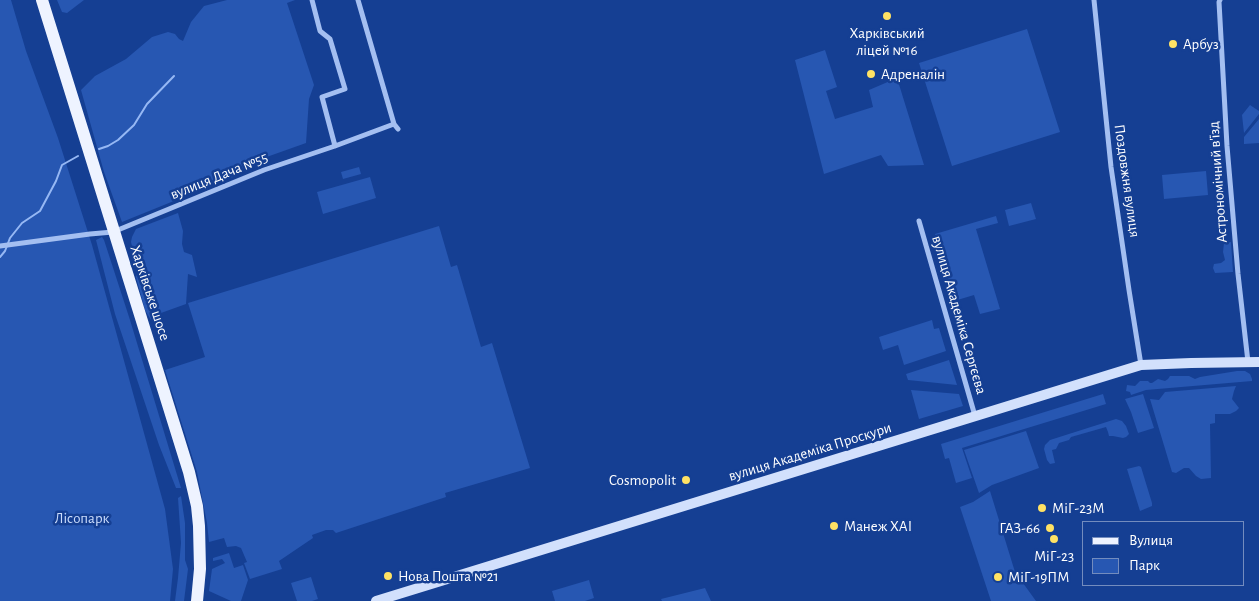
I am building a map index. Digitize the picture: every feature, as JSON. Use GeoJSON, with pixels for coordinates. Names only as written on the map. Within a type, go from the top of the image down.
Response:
{"type":"FeatureCollection","features":[{"type":"Feature","properties":{"kind":"main road","name":"Харківське шосе"},"geometry":{"type":"LineString","coordinates":[[42,0],[189,472],[198,518],[200,547],[197,601]]}},
{"type":"Feature","properties":{"kind":"street"},"geometry":{"type":"LineString","coordinates":[[312,0],[320,31],[330,39],[345,89],[322,97],[335,146]]}},
{"type":"Feature","properties":{"kind":"street"},"geometry":{"type":"LineString","coordinates":[[358,0],[394,124],[398,129]]}},
{"type":"Feature","properties":{"kind":"street","name":"Поздовжня вулиця"},"geometry":{"type":"LineString","coordinates":[[1094,0],[1111,167],[1141,366]]}},
{"type":"Feature","properties":{"kind":"street","name":"Астрономічний в'їзд"},"geometry":{"type":"LineString","coordinates":[[1220,0],[1218,2],[1227,146],[1248,362]]}},
{"type":"Feature","properties":{"kind":"street","name":"вулиця Дача №55"},"geometry":{"type":"LineString","coordinates":[[0,246],[114,232],[250,176],[394,124]]}},
{"type":"Feature","properties":{"kind":"street","name":"вулиця Академіка Сергєєва"},"geometry":{"type":"LineString","coordinates":[[919,221],[975,416]]}},
{"type":"Feature","properties":{"kind":"street","name":"вулиця Академіка Проскури"},"geometry":{"type":"LineString","coordinates":[[376,601],[1141,366],[1259,362]]}},
{"type":"Feature","properties":{"kind":"green space","name":"Лісопарк"},"geometry":{"type":"Polygon","coordinates":[[[0,0],[11,0],[26,51],[58,138],[92,245],[165,509],[173,569],[170,601],[0,601],[0,0]]]}},
{"type":"Feature","properties":{"kind":"green space"},"geometry":{"type":"Polygon","coordinates":[[[57,0],[84,0],[67,13],[62,12],[57,0]]]}},
{"type":"Feature","properties":{"kind":"green space"},"geometry":{"type":"Polygon","coordinates":[[[227,0],[295,0],[287,3],[314,85],[309,99],[306,143],[261,159],[238,175],[122,222],[104,172],[81,90],[95,76],[126,59],[152,37],[168,32],[175,34],[183,41],[191,22],[204,6],[227,0]]]}},
{"type":"Feature","properties":{"kind":"green space"},"geometry":{"type":"Polygon","coordinates":[[[1027,29],[1060,132],[952,166],[919,63],[1027,29]]]}},
{"type":"Feature","properties":{"kind":"green space"},"geometry":{"type":"Polygon","coordinates":[[[825,50],[837,87],[826,91],[835,119],[873,107],[869,90],[897,78],[924,165],[888,166],[881,155],[824,174],[795,60],[825,50]]]}},
{"type":"Feature","properties":{"kind":"green space"},"geometry":{"type":"Polygon","coordinates":[[[1250,105],[1259,111],[1259,114],[1244,133],[1242,115],[1250,105]]]}},
{"type":"Feature","properties":{"kind":"green space"},"geometry":{"type":"Polygon","coordinates":[[[1259,119],[1259,143],[1244,144],[1244,137],[1259,119]]]}},
{"type":"Feature","properties":{"kind":"green space"},"geometry":{"type":"Polygon","coordinates":[[[359,167],[361,174],[343,179],[341,172],[359,167]]]}},
{"type":"Feature","properties":{"kind":"green space"},"geometry":{"type":"Polygon","coordinates":[[[1206,171],[1208,195],[1164,199],[1162,175],[1206,171]]]}},
{"type":"Feature","properties":{"kind":"green space"},"geometry":{"type":"Polygon","coordinates":[[[370,177],[376,198],[323,214],[317,192],[370,177]]]}},
{"type":"Feature","properties":{"kind":"green space"},"geometry":{"type":"Polygon","coordinates":[[[1031,203],[1036,219],[1009,226],[1005,210],[1031,203]]]}},
{"type":"Feature","properties":{"kind":"green space"},"geometry":{"type":"Polygon","coordinates":[[[178,213],[183,231],[182,244],[184,252],[192,255],[197,277],[188,274],[186,304],[161,313],[158,317],[151,320],[145,310],[136,277],[138,271],[131,242],[132,237],[136,229],[178,213]]]}},
{"type":"Feature","properties":{"kind":"green space"},"geometry":{"type":"Polygon","coordinates":[[[996,216],[998,223],[976,229],[1000,309],[980,314],[974,295],[954,301],[935,234],[996,216]]]}},
{"type":"Feature","properties":{"kind":"green space"},"geometry":{"type":"Polygon","coordinates":[[[439,226],[451,267],[457,265],[481,347],[492,343],[530,468],[445,493],[446,497],[336,533],[333,530],[326,530],[312,535],[313,538],[279,561],[282,569],[250,579],[244,563],[247,562],[241,548],[236,546],[227,547],[224,538],[209,542],[197,472],[165,370],[205,357],[188,303],[439,226]]]}},
{"type":"Feature","properties":{"kind":"green space"},"geometry":{"type":"Polygon","coordinates":[[[102,237],[130,320],[181,488],[176,488],[159,445],[115,314],[96,240],[102,237]]]}},
{"type":"Feature","properties":{"kind":"green space"},"geometry":{"type":"Polygon","coordinates":[[[1231,242],[1233,272],[1215,273],[1214,264],[1225,260],[1223,252],[1224,243],[1231,242]]]}},
{"type":"Feature","properties":{"kind":"green space"},"geometry":{"type":"Polygon","coordinates":[[[932,320],[934,329],[939,328],[946,351],[904,365],[898,345],[883,350],[879,337],[932,320]]]}},
{"type":"Feature","properties":{"kind":"green space"},"geometry":{"type":"Polygon","coordinates":[[[949,360],[957,385],[908,380],[906,374],[949,360]]]}},
{"type":"Feature","properties":{"kind":"green space"},"geometry":{"type":"Polygon","coordinates":[[[1245,371],[1250,374],[1252,381],[1146,390],[1131,395],[1130,392],[1126,391],[1127,385],[1135,386],[1140,381],[1152,383],[1158,379],[1165,381],[1170,376],[1189,376],[1195,379],[1245,371]]]}},
{"type":"Feature","properties":{"kind":"green space"},"geometry":{"type":"Polygon","coordinates":[[[1236,386],[1232,399],[1239,408],[1230,414],[1215,414],[1215,423],[1210,424],[1211,478],[1201,479],[1189,468],[1184,468],[1176,473],[1172,472],[1150,399],[1159,400],[1165,392],[1236,386]]]}},
{"type":"Feature","properties":{"kind":"green space"},"geometry":{"type":"Polygon","coordinates":[[[911,390],[959,394],[963,406],[919,419],[911,390]]]}},
{"type":"Feature","properties":{"kind":"green space"},"geometry":{"type":"Polygon","coordinates":[[[1103,394],[1106,404],[962,448],[972,478],[956,483],[949,458],[945,459],[941,444],[1103,394]]]}},
{"type":"Feature","properties":{"kind":"green space"},"geometry":{"type":"Polygon","coordinates":[[[1143,394],[1154,428],[1138,433],[1125,399],[1143,394]]]}},
{"type":"Feature","properties":{"kind":"green space"},"geometry":{"type":"Polygon","coordinates":[[[1116,419],[1122,421],[1126,426],[1129,434],[1126,437],[1109,436],[1106,427],[1071,437],[1069,440],[1059,443],[1056,449],[1052,450],[1055,463],[1050,464],[1047,460],[1044,449],[1050,440],[1116,419]]]}},
{"type":"Feature","properties":{"kind":"green space"},"geometry":{"type":"Polygon","coordinates":[[[1026,431],[1039,468],[992,485],[979,493],[964,450],[1026,431]]]}},
{"type":"Feature","properties":{"kind":"green space"},"geometry":{"type":"Polygon","coordinates":[[[1141,467],[1152,503],[1152,506],[1140,511],[1127,469],[1141,467]]]}},
{"type":"Feature","properties":{"kind":"green space"},"geometry":{"type":"Polygon","coordinates":[[[990,491],[1015,572],[1036,601],[991,601],[960,507],[973,502],[990,491]]]}},
{"type":"Feature","properties":{"kind":"green space"},"geometry":{"type":"Polygon","coordinates":[[[181,496],[185,523],[185,560],[188,569],[184,601],[175,601],[181,543],[178,498],[181,496]]]}},
{"type":"Feature","properties":{"kind":"green space"},"geometry":{"type":"Polygon","coordinates":[[[229,553],[234,568],[243,565],[248,580],[241,601],[231,601],[209,591],[212,569],[225,563],[222,559],[213,561],[213,558],[229,553]]]}},
{"type":"Feature","properties":{"kind":"green space"},"geometry":{"type":"Polygon","coordinates":[[[311,577],[318,599],[297,601],[291,583],[311,577]]]}},
{"type":"Feature","properties":{"kind":"green space"},"geometry":{"type":"Polygon","coordinates":[[[589,580],[594,598],[585,601],[555,601],[552,591],[589,580]]]}},
{"type":"Feature","properties":{"kind":"green space"},"geometry":{"type":"Polygon","coordinates":[[[705,588],[711,601],[662,601],[661,599],[705,588]]]}},
{"type":"Feature","properties":{"kind":"waterway"},"geometry":{"type":"LineString","coordinates":[[99,149],[118,140],[134,125],[147,104],[174,76]]}},
{"type":"Feature","properties":{"kind":"waterway"},"geometry":{"type":"LineString","coordinates":[[0,257],[5,251],[10,238],[22,223],[40,211],[62,165],[78,156]]}},
{"type":"Feature","properties":{"kind":"place","name":"Харківський ліцей №16"},"geometry":{"type":"Point","coordinates":[887,16]}},
{"type":"Feature","properties":{"kind":"place","name":"Арбуз"},"geometry":{"type":"Point","coordinates":[1173,44]}},
{"type":"Feature","properties":{"kind":"place","name":"Адреналін"},"geometry":{"type":"Point","coordinates":[871,74]}},
{"type":"Feature","properties":{"kind":"place","name":"Cosmopolit"},"geometry":{"type":"Point","coordinates":[686,480]}},
{"type":"Feature","properties":{"kind":"place","name":"МіГ-23М"},"geometry":{"type":"Point","coordinates":[1042,508]}},
{"type":"Feature","properties":{"kind":"place","name":"Манеж ХАІ"},"geometry":{"type":"Point","coordinates":[834,526]}},
{"type":"Feature","properties":{"kind":"place","name":"ГАЗ-66"},"geometry":{"type":"Point","coordinates":[1050,528]}},
{"type":"Feature","properties":{"kind":"place","name":"МіГ-23"},"geometry":{"type":"Point","coordinates":[1054,539]}},
{"type":"Feature","properties":{"kind":"place","name":"Нова Пошта №21"},"geometry":{"type":"Point","coordinates":[388,576]}},
{"type":"Feature","properties":{"kind":"place","name":"МіГ-19ПМ"},"geometry":{"type":"Point","coordinates":[998,577]}}]}
